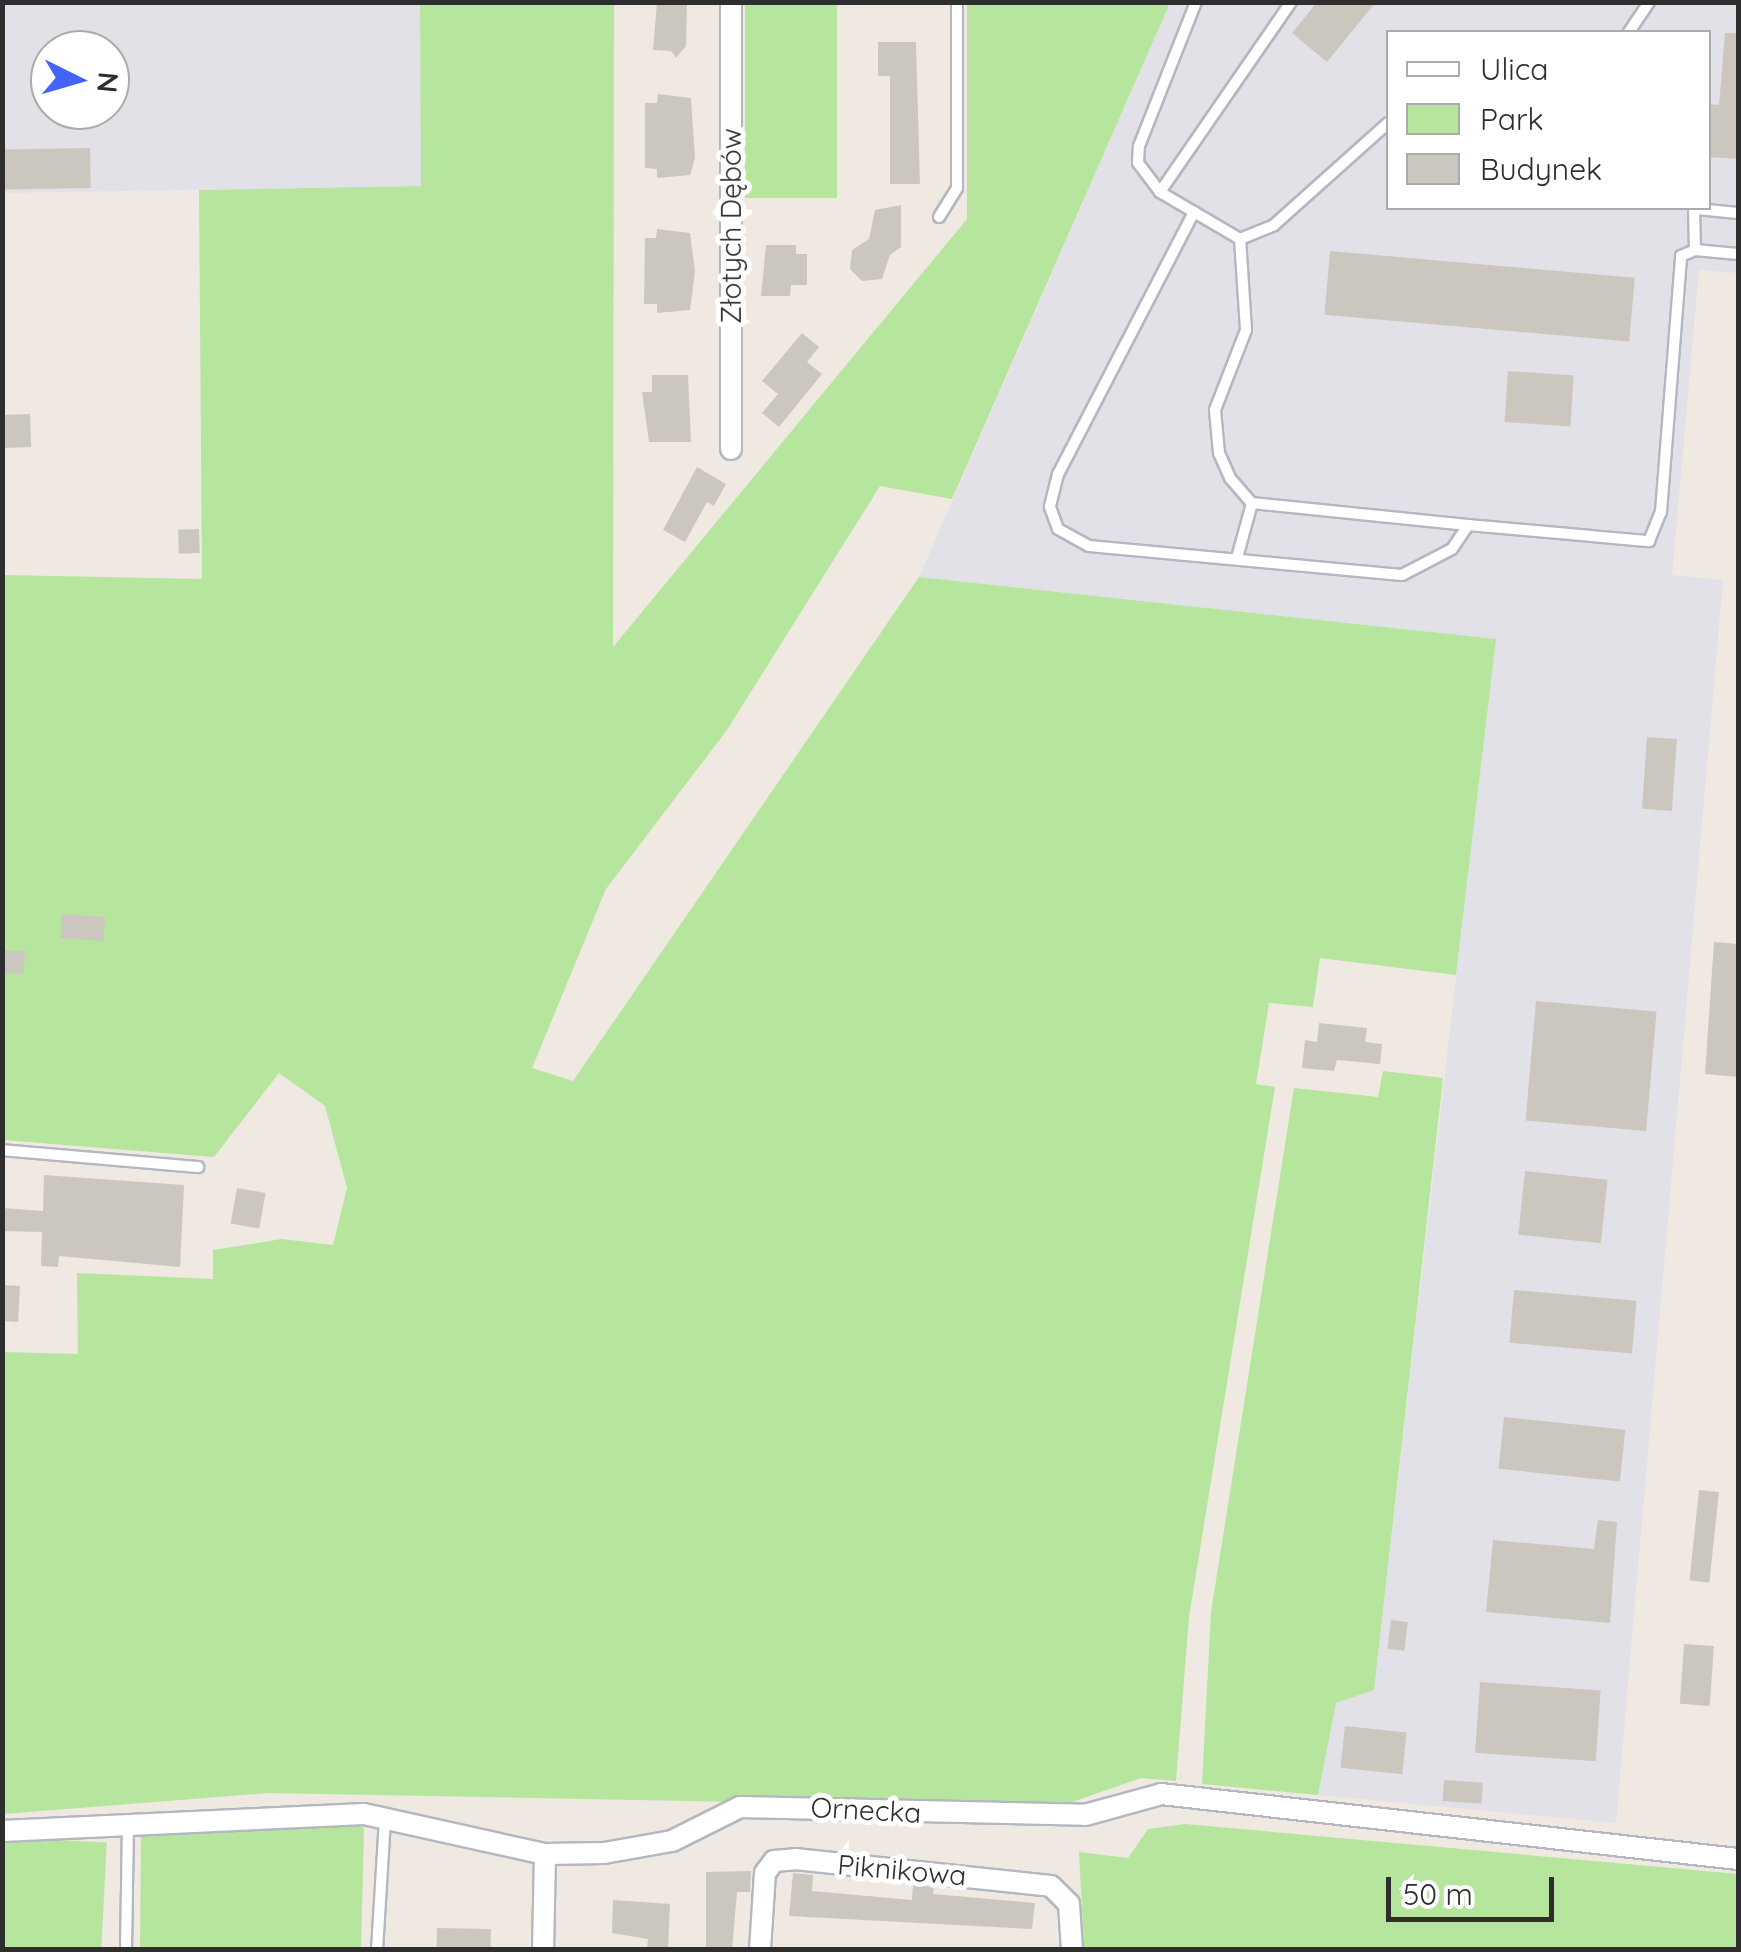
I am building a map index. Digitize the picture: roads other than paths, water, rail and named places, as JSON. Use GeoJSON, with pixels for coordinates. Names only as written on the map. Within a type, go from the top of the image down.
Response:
{"type":"FeatureCollection","features":[{"type":"Feature","properties":{"kind":"street","name":"Złotych Dębów"},"geometry":{"type":"LineString","coordinates":[[731,2],[731,448]]}},
{"type":"Feature","properties":{"kind":"street","name":"Ornecka"},"geometry":{"type":"LineString","coordinates":[[2,1832],[330,1814],[384,1818],[546,1854],[642,1850],[740,1807],[1086,1814],[1162,1794],[1738,1859]]}},
{"type":"Feature","properties":{"kind":"street"},"geometry":{"type":"LineString","coordinates":[[543,1950],[546,1854]]}},
{"type":"Feature","properties":{"kind":"street","name":"Piknikowa"},"geometry":{"type":"LineString","coordinates":[[760,1950],[764,1873],[774,1862],[794,1859],[1052,1886],[1069,1904],[1072,1950]]}},
{"type":"Feature","properties":{"kind":"lane"},"geometry":{"type":"LineString","coordinates":[[939,216],[957,188],[957,2]]}},
{"type":"Feature","properties":{"kind":"lane"},"geometry":{"type":"LineString","coordinates":[[1196,2],[1139,146],[1138,163],[1160,192],[1240,238]]}},
{"type":"Feature","properties":{"kind":"lane"},"geometry":{"type":"LineString","coordinates":[[1160,192],[1291,2]]}},
{"type":"Feature","properties":{"kind":"lane"},"geometry":{"type":"LineString","coordinates":[[1630,30],[1649,2]]}},
{"type":"Feature","properties":{"kind":"lane"},"geometry":{"type":"LineString","coordinates":[[1240,238],[1274,225],[1386,125]]}},
{"type":"Feature","properties":{"kind":"lane"},"geometry":{"type":"LineString","coordinates":[[1695,250],[1696,210]]}},
{"type":"Feature","properties":{"kind":"lane"},"geometry":{"type":"LineString","coordinates":[[1711,210],[1738,213]]}},
{"type":"Feature","properties":{"kind":"lane"},"geometry":{"type":"LineString","coordinates":[[1194,212],[1058,474],[1050,507],[1058,529],[1088,546],[1402,576],[1452,549],[1468,525]]}},
{"type":"Feature","properties":{"kind":"lane"},"geometry":{"type":"LineString","coordinates":[[1240,238],[1246,330],[1220,393],[1214,433],[1230,478],[1252,503],[1650,541],[1661,512],[1681,256],[1695,250],[1738,254]]}},
{"type":"Feature","properties":{"kind":"lane"},"geometry":{"type":"LineString","coordinates":[[1237,558],[1252,503]]}},
{"type":"Feature","properties":{"kind":"lane"},"geometry":{"type":"LineString","coordinates":[[2,1150],[198,1167]]}},
{"type":"Feature","properties":{"kind":"lane"},"geometry":{"type":"LineString","coordinates":[[377,1950],[384,1818]]}},
{"type":"Feature","properties":{"kind":"lane"},"geometry":{"type":"LineString","coordinates":[[126,1950],[128,1824]]}}]}
